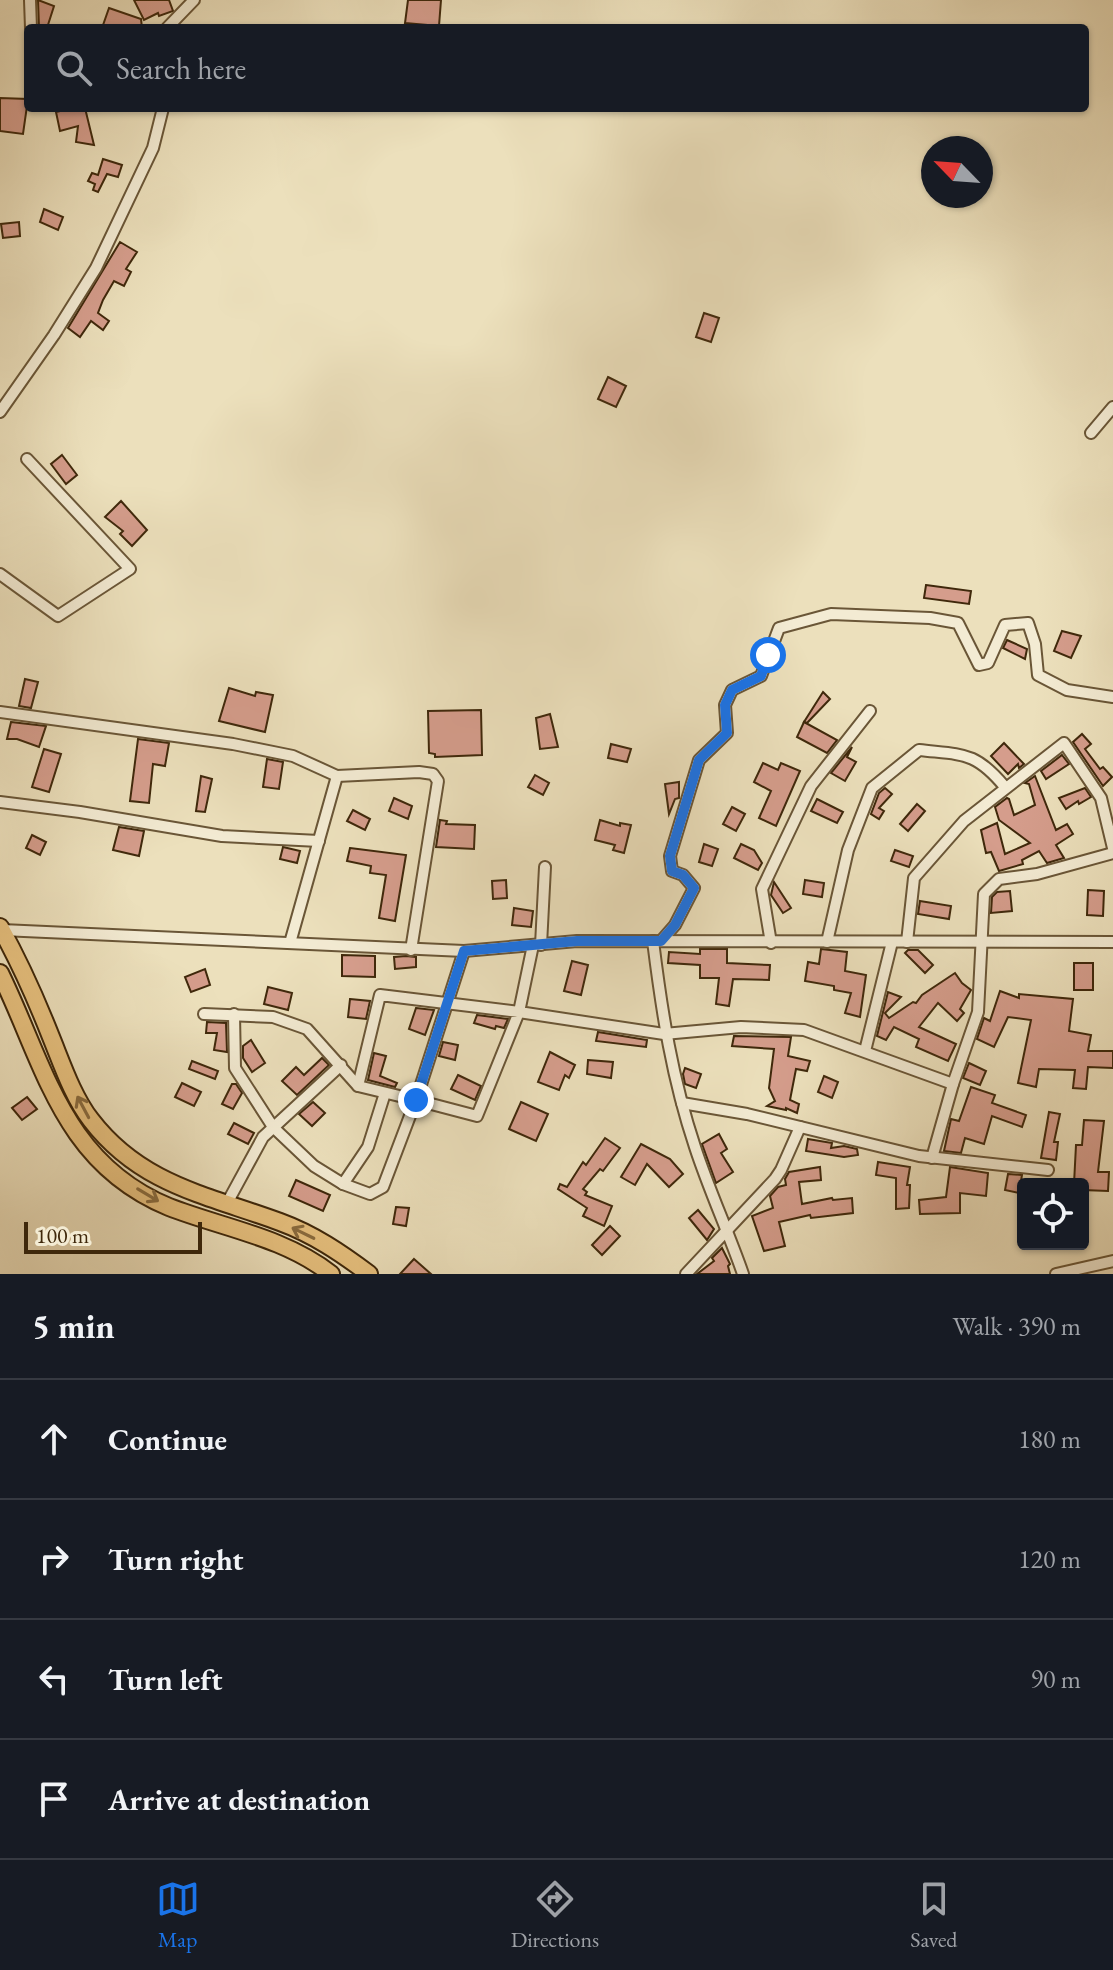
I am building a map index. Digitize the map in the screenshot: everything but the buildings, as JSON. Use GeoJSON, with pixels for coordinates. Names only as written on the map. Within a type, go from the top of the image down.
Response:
{"type":"FeatureCollection","features":[{"type":"Feature","properties":{"kind":"main road"},"geometry":{"type":"LineString","coordinates":[[1,929],[28,979],[66,1073],[89,1119],[127,1158],[172,1185],[282,1223],[333,1247],[369,1274]]}},
{"type":"Feature","properties":{"kind":"main road"},"geometry":{"type":"LineString","coordinates":[[0,973],[42,1075],[75,1135],[115,1175],[166,1206],[277,1243],[326,1270],[333,1247]]}},
{"type":"Feature","properties":{"kind":"street"},"geometry":{"type":"LineString","coordinates":[[30,0],[31,24]]}},
{"type":"Feature","properties":{"kind":"street"},"geometry":{"type":"LineString","coordinates":[[171,24],[194,0]]}},
{"type":"Feature","properties":{"kind":"street"},"geometry":{"type":"LineString","coordinates":[[0,412],[96,268],[153,148],[162,112]]}},
{"type":"Feature","properties":{"kind":"street"},"geometry":{"type":"LineString","coordinates":[[1091,433],[1113,407]]}},
{"type":"Feature","properties":{"kind":"street"},"geometry":{"type":"LineString","coordinates":[[0,574],[58,616],[130,569],[27,459]]}},
{"type":"Feature","properties":{"kind":"street"},"geometry":{"type":"LineString","coordinates":[[657,941],[675,925],[694,888],[683,875],[672,871],[670,856],[699,760],[727,733],[725,705],[732,690],[761,676],[779,628],[831,614],[930,618],[958,623],[979,665],[988,663],[1005,625],[1028,623],[1035,644],[1038,675],[1067,690],[1113,697]]}},
{"type":"Feature","properties":{"kind":"street"},"geometry":{"type":"LineString","coordinates":[[771,943],[762,889],[811,786],[870,711]]}},
{"type":"Feature","properties":{"kind":"street"},"geometry":{"type":"LineString","coordinates":[[0,712],[233,744],[293,756],[337,776],[433,774],[438,781],[411,950]]}},
{"type":"Feature","properties":{"kind":"street"},"geometry":{"type":"LineString","coordinates":[[907,942],[914,878],[964,821],[1064,743],[1101,798],[1113,851],[1037,874],[999,879],[984,894],[978,1012],[932,1158]]}},
{"type":"Feature","properties":{"kind":"street"},"geometry":{"type":"LineString","coordinates":[[827,942],[848,850],[872,788],[919,750],[964,755],[987,765],[1005,787]]}},
{"type":"Feature","properties":{"kind":"street"},"geometry":{"type":"LineString","coordinates":[[290,943],[337,776]]}},
{"type":"Feature","properties":{"kind":"street"},"geometry":{"type":"LineString","coordinates":[[0,802],[222,836],[319,841]]}},
{"type":"Feature","properties":{"kind":"street"},"geometry":{"type":"LineString","coordinates":[[204,1014],[273,1017],[307,1029],[358,1086],[477,1116],[519,1012],[537,945],[545,867]]}},
{"type":"Feature","properties":{"kind":"street"},"geometry":{"type":"LineString","coordinates":[[1,929],[464,951],[577,941],[1113,942]]}},
{"type":"Feature","properties":{"kind":"street"},"geometry":{"type":"LineString","coordinates":[[657,941],[664,1034],[695,1148],[743,1274]]}},
{"type":"Feature","properties":{"kind":"street"},"geometry":{"type":"LineString","coordinates":[[865,1051],[892,942]]}},
{"type":"Feature","properties":{"kind":"street"},"geometry":{"type":"LineString","coordinates":[[234,1014],[235,1068],[273,1127],[314,1166],[343,1184],[370,1194],[383,1187],[416,1100],[464,951]]}},
{"type":"Feature","properties":{"kind":"street"},"geometry":{"type":"LineString","coordinates":[[358,1086],[380,995],[448,1001],[664,1034],[741,1027],[804,1030],[953,1084]]}},
{"type":"Feature","properties":{"kind":"street"},"geometry":{"type":"LineString","coordinates":[[226,1205],[263,1137],[341,1065]]}},
{"type":"Feature","properties":{"kind":"street"},"geometry":{"type":"LineString","coordinates":[[343,1184],[368,1147],[385,1093]]}},
{"type":"Feature","properties":{"kind":"street"},"geometry":{"type":"LineString","coordinates":[[682,1103],[747,1114],[932,1158],[1048,1170]]}},
{"type":"Feature","properties":{"kind":"street"},"geometry":{"type":"LineString","coordinates":[[686,1274],[781,1170],[800,1127]]}},
{"type":"Feature","properties":{"kind":"street"},"geometry":{"type":"LineString","coordinates":[[1056,1274],[1113,1261]]}},
{"type":"Feature","properties":{"kind":"route"},"geometry":{"type":"LineString","coordinates":[[416,1100],[464,951],[577,941],[661,941],[675,925],[694,888],[683,875],[672,871],[670,856],[699,760],[727,733],[725,705],[732,690],[761,676],[768,655]]}}]}
